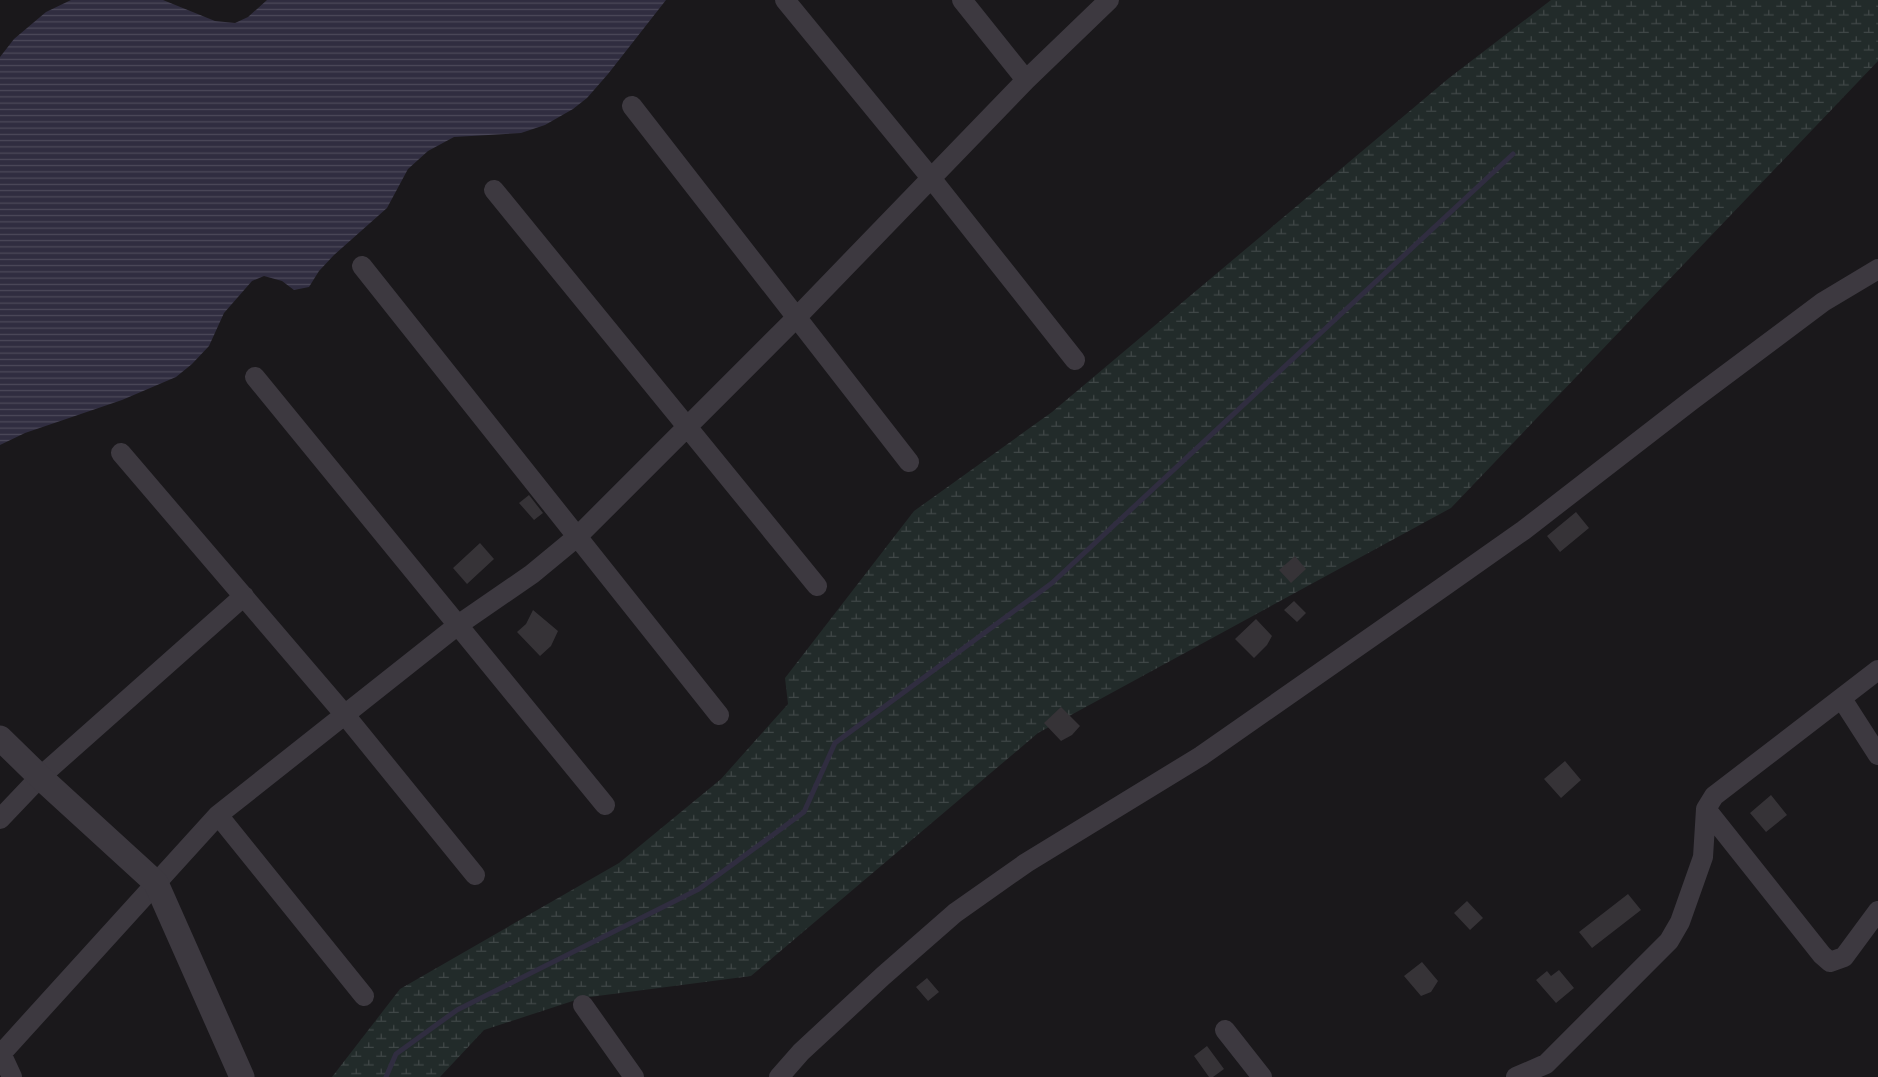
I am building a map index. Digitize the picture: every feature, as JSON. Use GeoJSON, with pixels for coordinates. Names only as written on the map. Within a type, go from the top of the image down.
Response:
{"type":"FeatureCollection","features":[{"type":"Feature","properties":{"kind":"street"},"geometry":{"type":"LineString","coordinates":[[786,0],[931,178],[1075,360]]}},
{"type":"Feature","properties":{"kind":"street"},"geometry":{"type":"LineString","coordinates":[[962,0],[1026,80]]}},
{"type":"Feature","properties":{"kind":"street"},"geometry":{"type":"LineString","coordinates":[[12,1077],[0,1054],[218,815],[458,625],[532,574],[578,536],[796,318],[1026,80],[1109,0]]}},
{"type":"Feature","properties":{"kind":"street"},"geometry":{"type":"LineString","coordinates":[[632,106],[909,462]]}},
{"type":"Feature","properties":{"kind":"street"},"geometry":{"type":"LineString","coordinates":[[494,190],[816,586]]}},
{"type":"Feature","properties":{"kind":"street"},"geometry":{"type":"LineString","coordinates":[[362,266],[719,714]]}},
{"type":"Feature","properties":{"kind":"street"},"geometry":{"type":"LineString","coordinates":[[779,1077],[801,1052],[955,913],[1026,863],[1201,756],[1524,530],[1692,400],[1823,302],[1878,269]]}},
{"type":"Feature","properties":{"kind":"street"},"geometry":{"type":"LineString","coordinates":[[255,378],[605,805]]}},
{"type":"Feature","properties":{"kind":"street"},"geometry":{"type":"LineString","coordinates":[[121,454],[345,714],[475,875]]}},
{"type":"Feature","properties":{"kind":"street"},"geometry":{"type":"LineString","coordinates":[[0,819],[40,777],[244,596]]}},
{"type":"Feature","properties":{"kind":"street"},"geometry":{"type":"LineString","coordinates":[[1516,1077],[1546,1064],[1669,941],[1680,922],[1703,857],[1706,809],[1714,796],[1878,670]]}},
{"type":"Feature","properties":{"kind":"street"},"geometry":{"type":"LineString","coordinates":[[1842,698],[1878,755]]}},
{"type":"Feature","properties":{"kind":"street"},"geometry":{"type":"LineString","coordinates":[[0,738],[156,883],[242,1077]]}},
{"type":"Feature","properties":{"kind":"street"},"geometry":{"type":"LineString","coordinates":[[1706,809],[1822,955],[1830,962],[1844,957],[1878,911]]}},
{"type":"Feature","properties":{"kind":"street"},"geometry":{"type":"LineString","coordinates":[[218,815],[364,996]]}},
{"type":"Feature","properties":{"kind":"street"},"geometry":{"type":"LineString","coordinates":[[583,1005],[634,1077]]}},
{"type":"Feature","properties":{"kind":"street"},"geometry":{"type":"LineString","coordinates":[[1225,1030],[1262,1077]]}},
{"type":"Feature","properties":{"kind":"green space"},"geometry":{"type":"Polygon","coordinates":[[[1551,0],[1878,0],[1878,61],[1451,508],[1038,733],[751,976],[582,998],[484,1030],[440,1077],[332,1077],[400,989],[619,863],[721,779],[788,704],[785,678],[914,511],[1052,412],[1449,78],[1551,0]]]}},
{"type":"Feature","properties":{"kind":"shaded area"},"geometry":{"type":"Polygon","coordinates":[[[71,0],[163,0],[215,21],[235,23],[248,17],[267,0],[666,0],[608,74],[587,98],[573,109],[545,125],[521,133],[454,137],[428,151],[408,169],[387,208],[334,255],[319,271],[309,287],[294,290],[282,281],[264,276],[252,281],[224,313],[209,346],[176,377],[122,400],[25,433],[0,445],[0,57],[14,39],[46,12],[71,0]]]}},
{"type":"Feature","properties":{"kind":"building"},"geometry":{"type":"Polygon","coordinates":[[[529,495],[543,513],[534,520],[519,503],[529,495]]]}},
{"type":"Feature","properties":{"kind":"building"},"geometry":{"type":"Polygon","coordinates":[[[1576,512],[1589,528],[1560,552],[1547,536],[1576,512]]]}},
{"type":"Feature","properties":{"kind":"building"},"geometry":{"type":"Polygon","coordinates":[[[480,543],[494,559],[467,584],[453,568],[480,543]]]}},
{"type":"Feature","properties":{"kind":"building"},"geometry":{"type":"Polygon","coordinates":[[[1295,556],[1306,569],[1291,583],[1279,570],[1295,556]]]}},
{"type":"Feature","properties":{"kind":"building"},"geometry":{"type":"Polygon","coordinates":[[[1294,601],[1306,613],[1297,622],[1284,610],[1294,601]]]}},
{"type":"Feature","properties":{"kind":"building"},"geometry":{"type":"Polygon","coordinates":[[[533,610],[558,631],[551,646],[540,656],[517,632],[526,624],[533,610]]]}},
{"type":"Feature","properties":{"kind":"building"},"geometry":{"type":"Polygon","coordinates":[[[1256,619],[1272,636],[1267,645],[1254,658],[1235,639],[1256,619]]]}},
{"type":"Feature","properties":{"kind":"building"},"geometry":{"type":"Polygon","coordinates":[[[1061,707],[1080,726],[1072,735],[1061,741],[1044,723],[1061,707]]]}},
{"type":"Feature","properties":{"kind":"building"},"geometry":{"type":"Polygon","coordinates":[[[1565,761],[1581,780],[1561,798],[1544,779],[1565,761]]]}},
{"type":"Feature","properties":{"kind":"building"},"geometry":{"type":"Polygon","coordinates":[[[1771,795],[1787,815],[1766,832],[1750,813],[1771,795]]]}},
{"type":"Feature","properties":{"kind":"building"},"geometry":{"type":"Polygon","coordinates":[[[1628,894],[1641,910],[1592,948],[1579,932],[1628,894]]]}},
{"type":"Feature","properties":{"kind":"building"},"geometry":{"type":"Polygon","coordinates":[[[1467,901],[1483,918],[1470,930],[1454,913],[1467,901]]]}},
{"type":"Feature","properties":{"kind":"building"},"geometry":{"type":"Polygon","coordinates":[[[1422,962],[1438,981],[1431,992],[1421,996],[1404,976],[1422,962]]]}},
{"type":"Feature","properties":{"kind":"building"},"geometry":{"type":"Polygon","coordinates":[[[1559,970],[1574,988],[1556,1003],[1536,980],[1547,971],[1551,976],[1559,970]]]}},
{"type":"Feature","properties":{"kind":"building"},"geometry":{"type":"Polygon","coordinates":[[[927,978],[939,992],[928,1001],[916,987],[927,978]]]}},
{"type":"Feature","properties":{"kind":"building"},"geometry":{"type":"Polygon","coordinates":[[[1207,1046],[1224,1069],[1213,1077],[1209,1077],[1194,1056],[1207,1046]]]}},
{"type":"Feature","properties":{"kind":"waterway"},"geometry":{"type":"LineString","coordinates":[[386,1077],[396,1054],[457,1010],[699,889],[804,812],[835,743],[1052,583],[1513,154]]}}]}
